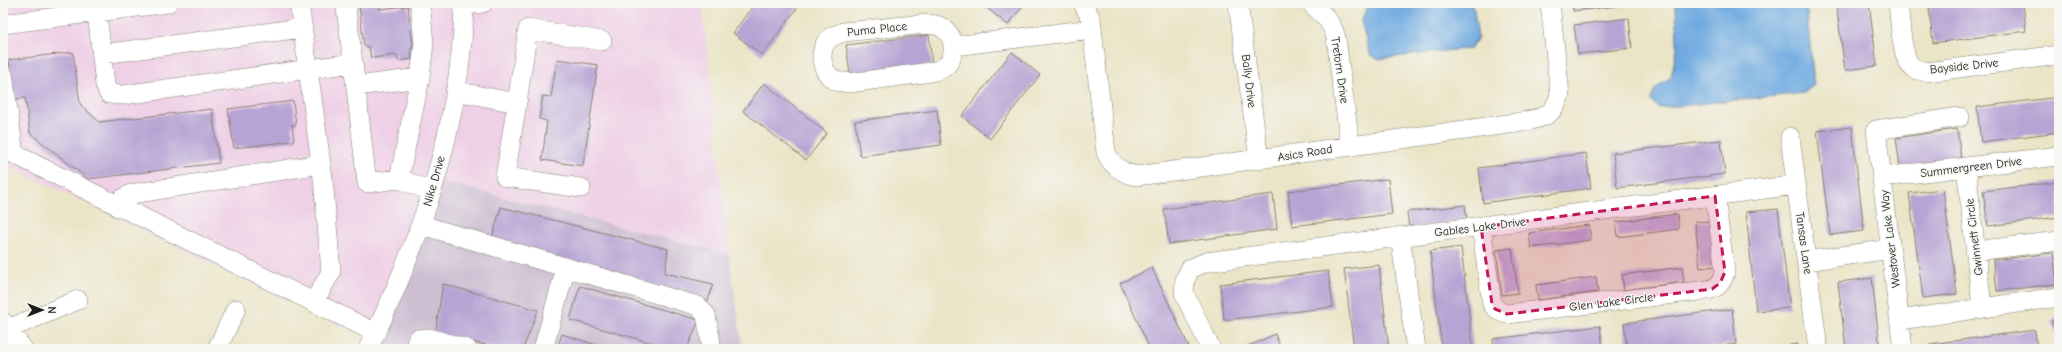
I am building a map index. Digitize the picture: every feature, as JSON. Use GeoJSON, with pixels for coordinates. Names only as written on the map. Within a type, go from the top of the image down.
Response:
{"type":"FeatureCollection","features":[{"type":"Feature","properties":{"kind":"street"},"geometry":{"type":"LineString","coordinates":[[299,3],[322,164],[332,272],[314,302]]}},
{"type":"Feature","properties":{"kind":"street"},"geometry":{"type":"LineString","coordinates":[[349,3],[346,8],[368,183],[399,179],[431,191]]}},
{"type":"Feature","properties":{"kind":"street"},"geometry":{"type":"LineString","coordinates":[[399,179],[420,78],[424,43],[420,3]]}},
{"type":"Feature","properties":{"kind":"street"},"geometry":{"type":"LineString","coordinates":[[464,4],[484,3]]}},
{"type":"Feature","properties":{"kind":"street","name":"Asics Road"},"geometry":{"type":"LineString","coordinates":[[1083,3],[1091,19],[1106,152],[1109,159],[1115,165],[1128,175],[1137,176],[1522,122],[1544,117],[1555,109],[1560,95],[1550,3]]}},
{"type":"Feature","properties":{"kind":"street","name":"Bally Drive"},"geometry":{"type":"LineString","coordinates":[[1238,3],[1259,160]]}},
{"type":"Feature","properties":{"kind":"street","name":"Tretorn Drive"},"geometry":{"type":"LineString","coordinates":[[1311,3],[1325,15],[1333,26],[1336,38],[1350,146]]}},
{"type":"Feature","properties":{"kind":"street","name":"Bayside Drive"},"geometry":{"type":"LineString","coordinates":[[1898,3],[1906,58],[1911,66],[1918,70],[1927,72],[2059,55]]}},
{"type":"Feature","properties":{"kind":"street"},"geometry":{"type":"LineString","coordinates":[[3,24],[157,4]]}},
{"type":"Feature","properties":{"kind":"street","name":"Nike Drive"},"geometry":{"type":"LineString","coordinates":[[372,341],[404,272],[421,226],[446,138],[455,91],[464,4]]}},
{"type":"Feature","properties":{"kind":"street"},"geometry":{"type":"LineString","coordinates":[[97,12],[105,85],[109,94],[123,96],[353,63]]}},
{"type":"Feature","properties":{"kind":"street","name":"Puma Place"},"geometry":{"type":"LineString","coordinates":[[926,24],[939,26],[949,34],[954,46],[952,59],[943,68],[931,72],[849,83],[836,81],[826,72],[822,60],[824,48],[831,37],[843,32],[926,24]]}},
{"type":"Feature","properties":{"kind":"street"},"geometry":{"type":"LineString","coordinates":[[102,54],[303,28]]}},
{"type":"Feature","properties":{"kind":"street"},"geometry":{"type":"LineString","coordinates":[[581,188],[505,177],[528,29],[602,41]]}},
{"type":"Feature","properties":{"kind":"street"},"geometry":{"type":"LineString","coordinates":[[954,46],[1092,29]]}},
{"type":"Feature","properties":{"kind":"street"},"geometry":{"type":"LineString","coordinates":[[3,74],[14,154],[118,207],[314,302],[372,341]]}},
{"type":"Feature","properties":{"kind":"street"},"geometry":{"type":"LineString","coordinates":[[356,86],[420,78]]}},
{"type":"Feature","properties":{"kind":"street"},"geometry":{"type":"LineString","coordinates":[[455,91],[517,103]]}},
{"type":"Feature","properties":{"kind":"street","name":"Westover Lake Way"},"geometry":{"type":"LineString","coordinates":[[1903,349],[1876,130],[1960,117]]}},
{"type":"Feature","properties":{"kind":"street","name":"Tansas Lane"},"geometry":{"type":"LineString","coordinates":[[1790,137],[1818,349]]}},
{"type":"Feature","properties":{"kind":"street","name":"Summergreen Drive"},"geometry":{"type":"LineString","coordinates":[[1882,177],[2059,156]]}},
{"type":"Feature","properties":{"kind":"street"},"geometry":{"type":"LineString","coordinates":[[118,207],[122,199],[131,194],[322,164]]}},
{"type":"Feature","properties":{"kind":"street","name":"Gwinnett Circle"},"geometry":{"type":"LineString","coordinates":[[1966,167],[1982,307]]}},
{"type":"Feature","properties":{"kind":"street","name":"Gables Lake Drive"},"geometry":{"type":"LineString","coordinates":[[1211,349],[1184,293],[1185,280],[1190,269],[1206,262],[1796,185]]}},
{"type":"Feature","properties":{"kind":"street","name":"Glen Lake Circle"},"geometry":{"type":"LineString","coordinates":[[1481,227],[1492,304],[1495,309],[1501,313],[1507,314],[1707,290],[1717,287],[1723,279],[1725,272],[1715,196]]}},
{"type":"Feature","properties":{"kind":"street"},"geometry":{"type":"LineString","coordinates":[[421,226],[698,306],[706,315],[712,349]]}},
{"type":"Feature","properties":{"kind":"street"},"geometry":{"type":"LineString","coordinates":[[1400,236],[1416,349]]}},
{"type":"Feature","properties":{"kind":"street"},"geometry":{"type":"LineString","coordinates":[[1975,251],[2059,241]]}},
{"type":"Feature","properties":{"kind":"street"},"geometry":{"type":"LineString","coordinates":[[1806,261],[1891,249]]}},
{"type":"Feature","properties":{"kind":"street"},"geometry":{"type":"LineString","coordinates":[[543,349],[566,268]]}},
{"type":"Feature","properties":{"kind":"street"},"geometry":{"type":"LineString","coordinates":[[1900,320],[2059,297]]}},
{"type":"Feature","properties":{"kind":"street"},"geometry":{"type":"LineString","coordinates":[[23,349],[5,326],[78,300]]}},
{"type":"Feature","properties":{"kind":"street"},"geometry":{"type":"LineString","coordinates":[[217,349],[236,309]]}},
{"type":"Feature","properties":{"kind":"street"},"geometry":{"type":"LineString","coordinates":[[414,349],[418,339],[429,338],[467,349]]}},
{"type":"Feature","properties":{"kind":"highlighted area"},"geometry":{"type":"Polygon","coordinates":[[[1715,196],[1725,272],[1720,283],[1712,289],[1507,314],[1495,309],[1492,304],[1481,227],[1715,196]]]}},
{"type":"Feature","properties":{"kind":"shaded area"},"geometry":{"type":"Polygon","coordinates":[[[3,3],[702,3],[729,254],[434,180],[376,333],[343,327],[3,163],[3,3]]]}},
{"type":"Feature","properties":{"kind":"shaded area"},"geometry":{"type":"Polygon","coordinates":[[[434,180],[729,254],[743,349],[368,349],[434,180]]]}},
{"type":"Feature","properties":{"kind":"water"},"geometry":{"type":"Polygon","coordinates":[[[1369,3],[1473,3],[1478,38],[1471,48],[1378,59],[1370,55],[1361,21],[1369,3]]]}},
{"type":"Feature","properties":{"kind":"water"},"geometry":{"type":"Polygon","coordinates":[[[1676,3],[1806,3],[1814,85],[1804,93],[1659,108],[1651,101],[1655,89],[1671,77],[1677,48],[1676,3]]]}},
{"type":"Feature","properties":{"kind":"building"},"geometry":{"type":"Polygon","coordinates":[[[379,3],[380,9],[408,6],[413,47],[411,48],[412,59],[398,61],[397,55],[371,58],[369,47],[364,46],[359,5],[379,3]]]}},
{"type":"Feature","properties":{"kind":"building"},"geometry":{"type":"Polygon","coordinates":[[[755,3],[801,3],[762,55],[733,33],[755,3]]]}},
{"type":"Feature","properties":{"kind":"building"},"geometry":{"type":"Polygon","coordinates":[[[981,3],[1025,3],[1008,25],[981,3]]]}},
{"type":"Feature","properties":{"kind":"building"},"geometry":{"type":"Polygon","coordinates":[[[1572,3],[1627,3],[1627,5],[1573,11],[1572,3]]]}},
{"type":"Feature","properties":{"kind":"building"},"geometry":{"type":"Polygon","coordinates":[[[1836,3],[1869,3],[1877,66],[1845,70],[1836,3]]]}},
{"type":"Feature","properties":{"kind":"building"},"geometry":{"type":"Polygon","coordinates":[[[1974,3],[2023,3],[2026,31],[1933,43],[1929,8],[1974,3]]]}},
{"type":"Feature","properties":{"kind":"building"},"geometry":{"type":"Polygon","coordinates":[[[1629,18],[1632,48],[1578,54],[1574,25],[1629,18]]]}},
{"type":"Feature","properties":{"kind":"building"},"geometry":{"type":"Polygon","coordinates":[[[929,35],[932,65],[850,74],[846,45],[929,35]]]}},
{"type":"Feature","properties":{"kind":"building"},"geometry":{"type":"Polygon","coordinates":[[[73,52],[80,104],[99,122],[212,109],[219,163],[88,179],[30,133],[25,98],[15,99],[9,60],[73,52]]]}},
{"type":"Feature","properties":{"kind":"building"},"geometry":{"type":"Polygon","coordinates":[[[1012,52],[1040,75],[990,139],[962,116],[1012,52]]]}},
{"type":"Feature","properties":{"kind":"building"},"geometry":{"type":"Polygon","coordinates":[[[557,59],[598,65],[583,166],[542,160],[547,121],[539,119],[543,96],[551,97],[557,59]]]}},
{"type":"Feature","properties":{"kind":"building"},"geometry":{"type":"Polygon","coordinates":[[[764,83],[827,133],[806,160],[743,111],[764,83]]]}},
{"type":"Feature","properties":{"kind":"building"},"geometry":{"type":"Polygon","coordinates":[[[2059,97],[2059,132],[1981,142],[1977,107],[2059,97]]]}},
{"type":"Feature","properties":{"kind":"building"},"geometry":{"type":"Polygon","coordinates":[[[293,101],[296,125],[292,125],[294,141],[234,148],[228,109],[293,101]]]}},
{"type":"Feature","properties":{"kind":"building"},"geometry":{"type":"Polygon","coordinates":[[[937,110],[941,145],[860,156],[855,121],[937,110]]]}},
{"type":"Feature","properties":{"kind":"building"},"geometry":{"type":"Polygon","coordinates":[[[1852,127],[1864,231],[1830,235],[1817,131],[1852,127]]]}},
{"type":"Feature","properties":{"kind":"building"},"geometry":{"type":"Polygon","coordinates":[[[1957,129],[1961,159],[1900,167],[1896,138],[1957,129]]]}},
{"type":"Feature","properties":{"kind":"building"},"geometry":{"type":"Polygon","coordinates":[[[1721,140],[1725,174],[1617,188],[1613,153],[1721,140]]]}},
{"type":"Feature","properties":{"kind":"building"},"geometry":{"type":"Polygon","coordinates":[[[1586,153],[1591,188],[1483,203],[1479,168],[1586,153]]]}},
{"type":"Feature","properties":{"kind":"building"},"geometry":{"type":"Polygon","coordinates":[[[1388,179],[1392,214],[1292,226],[1288,191],[1388,179]]]}},
{"type":"Feature","properties":{"kind":"building"},"geometry":{"type":"Polygon","coordinates":[[[2059,182],[2059,217],[1988,226],[1983,191],[2059,182]]]}},
{"type":"Feature","properties":{"kind":"building"},"geometry":{"type":"Polygon","coordinates":[[[1943,189],[1957,294],[1923,298],[1909,193],[1943,189]]]}},
{"type":"Feature","properties":{"kind":"building"},"geometry":{"type":"Polygon","coordinates":[[[1273,194],[1277,229],[1169,244],[1164,209],[1273,194]]]}},
{"type":"Feature","properties":{"kind":"building"},"geometry":{"type":"Polygon","coordinates":[[[1465,205],[1467,221],[1409,228],[1407,212],[1465,205]]]}},
{"type":"Feature","properties":{"kind":"building"},"geometry":{"type":"Polygon","coordinates":[[[501,207],[668,249],[665,273],[713,284],[708,301],[491,241],[501,207]]]}},
{"type":"Feature","properties":{"kind":"building"},"geometry":{"type":"Polygon","coordinates":[[[1778,209],[1790,308],[1756,311],[1746,212],[1778,209]]]}},
{"type":"Feature","properties":{"kind":"building"},"geometry":{"type":"Polygon","coordinates":[[[1677,214],[1679,229],[1618,237],[1616,222],[1677,214]]]}},
{"type":"Feature","properties":{"kind":"building"},"geometry":{"type":"Polygon","coordinates":[[[1711,221],[1716,266],[1700,268],[1695,222],[1711,221]]]}},
{"type":"Feature","properties":{"kind":"building"},"geometry":{"type":"Polygon","coordinates":[[[1589,225],[1591,240],[1531,248],[1529,233],[1589,225]]]}},
{"type":"Feature","properties":{"kind":"building"},"geometry":{"type":"Polygon","coordinates":[[[1461,247],[1473,347],[1442,349],[1430,251],[1461,247]]]}},
{"type":"Feature","properties":{"kind":"building"},"geometry":{"type":"Polygon","coordinates":[[[1512,248],[1518,293],[1502,295],[1496,250],[1512,248]]]}},
{"type":"Feature","properties":{"kind":"building"},"geometry":{"type":"Polygon","coordinates":[[[2053,253],[2057,284],[1997,291],[1993,260],[2053,253]]]}},
{"type":"Feature","properties":{"kind":"building"},"geometry":{"type":"Polygon","coordinates":[[[1379,265],[1389,349],[1354,349],[1344,269],[1379,265]]]}},
{"type":"Feature","properties":{"kind":"building"},"geometry":{"type":"Polygon","coordinates":[[[1682,267],[1684,282],[1624,290],[1622,275],[1682,267]]]}},
{"type":"Feature","properties":{"kind":"building"},"geometry":{"type":"Polygon","coordinates":[[[1152,268],[1190,349],[1150,349],[1120,283],[1152,268]]]}},
{"type":"Feature","properties":{"kind":"building"},"geometry":{"type":"Polygon","coordinates":[[[1328,271],[1333,307],[1224,320],[1220,284],[1328,271]]]}},
{"type":"Feature","properties":{"kind":"building"},"geometry":{"type":"Polygon","coordinates":[[[1596,277],[1598,292],[1538,300],[1536,285],[1596,277]]]}},
{"type":"Feature","properties":{"kind":"building"},"geometry":{"type":"Polygon","coordinates":[[[1872,278],[1880,349],[1846,349],[1838,282],[1872,278]]]}},
{"type":"Feature","properties":{"kind":"building"},"geometry":{"type":"Polygon","coordinates":[[[443,284],[538,310],[523,349],[505,349],[435,334],[443,284]]]}},
{"type":"Feature","properties":{"kind":"building"},"geometry":{"type":"Polygon","coordinates":[[[580,286],[699,320],[687,349],[674,349],[570,320],[580,286]]]}},
{"type":"Feature","properties":{"kind":"building"},"geometry":{"type":"Polygon","coordinates":[[[1732,309],[1736,344],[1696,349],[1627,349],[1624,323],[1732,309]]]}},
{"type":"Feature","properties":{"kind":"building"},"geometry":{"type":"Polygon","coordinates":[[[2059,316],[2059,334],[2051,322],[2059,316]]]}},
{"type":"Feature","properties":{"kind":"building"},"geometry":{"type":"Polygon","coordinates":[[[1600,326],[1603,349],[1494,349],[1493,339],[1600,326]]]}},
{"type":"Feature","properties":{"kind":"building"},"geometry":{"type":"Polygon","coordinates":[[[2035,330],[2037,349],[1931,349],[1930,344],[2035,330]]]}},
{"type":"Feature","properties":{"kind":"building"},"geometry":{"type":"Polygon","coordinates":[[[562,334],[609,349],[557,349],[562,334]]]}},
{"type":"Feature","properties":{"kind":"building"},"geometry":{"type":"Polygon","coordinates":[[[1275,334],[1281,349],[1242,349],[1275,334]]]}},
{"type":"Feature","properties":{"kind":"building"},"geometry":{"type":"Polygon","coordinates":[[[1798,344],[1799,349],[1767,349],[1767,348],[1798,344]]]}}]}
